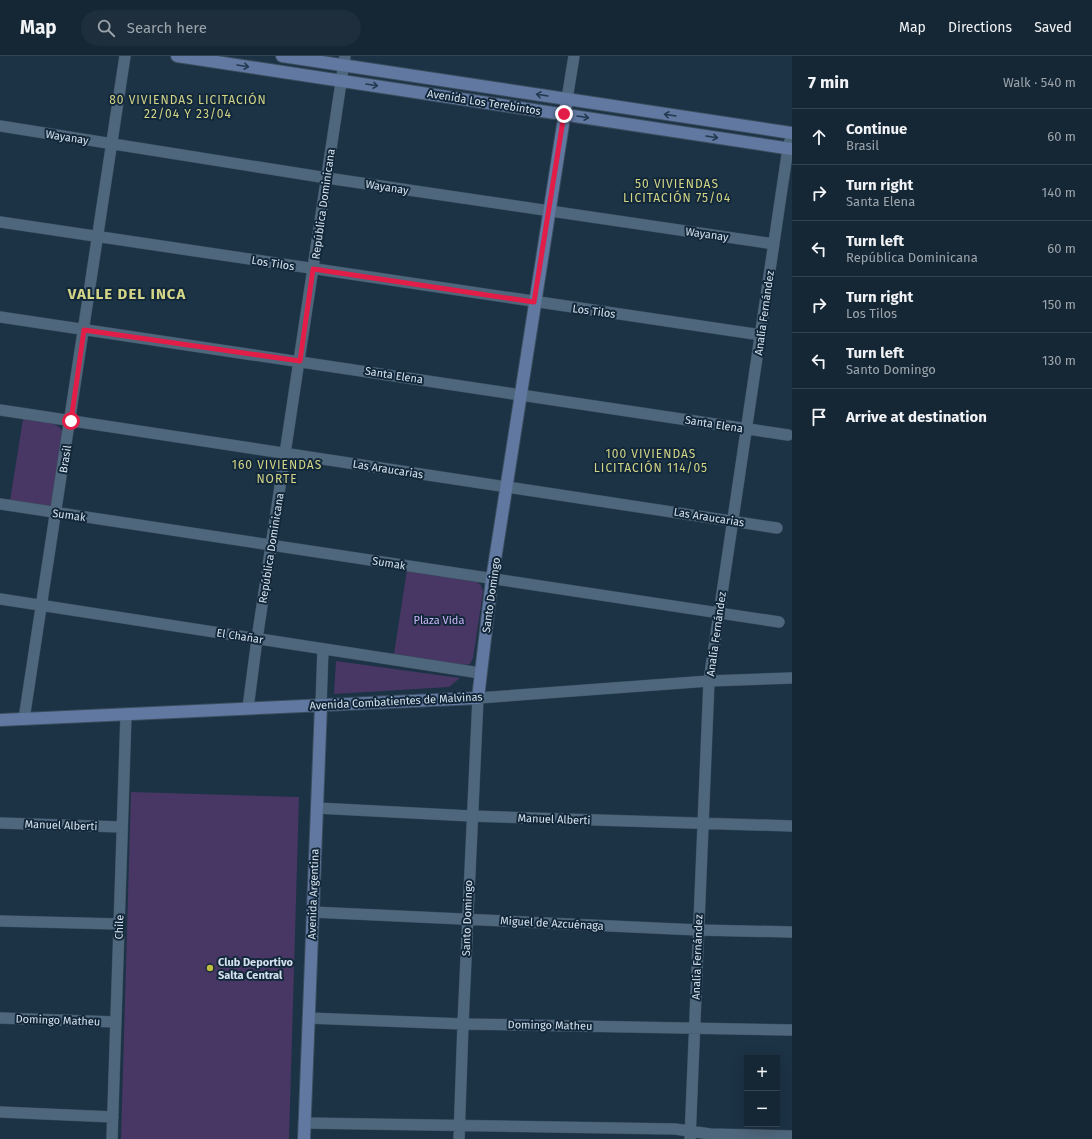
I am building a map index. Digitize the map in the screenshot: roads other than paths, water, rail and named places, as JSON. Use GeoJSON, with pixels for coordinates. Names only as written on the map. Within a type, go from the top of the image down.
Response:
{"type":"FeatureCollection","features":[{"type":"Feature","properties":{"kind":"street","name":"Brasil"},"geometry":{"type":"LineString","coordinates":[[24,719],[126,56]]}},
{"type":"Feature","properties":{"kind":"street","name":"Avenida Los Terebintos"},"geometry":{"type":"LineString","coordinates":[[177,56],[790,148]]}},
{"type":"Feature","properties":{"kind":"street","name":"Avenida Los Terebintos"},"geometry":{"type":"LineString","coordinates":[[282,56],[344,61],[567,99],[792,133]]}},
{"type":"Feature","properties":{"kind":"street","name":"Santo Domingo"},"geometry":{"type":"LineString","coordinates":[[460,1139],[471,816],[480,673],[492,579],[534,302],[574,56]]}},
{"type":"Feature","properties":{"kind":"street","name":"República Dominicana"},"geometry":{"type":"LineString","coordinates":[[248,708],[257,639],[344,61]]}},
{"type":"Feature","properties":{"kind":"street","name":"Wayanay"},"geometry":{"type":"LineString","coordinates":[[0,126],[326,178],[774,244]]}},
{"type":"Feature","properties":{"kind":"street","name":"Analía Fernández"},"geometry":{"type":"LineString","coordinates":[[691,1135],[709,681],[760,335],[792,133]]}},
{"type":"Feature","properties":{"kind":"street","name":"Los Tilos"},"geometry":{"type":"LineString","coordinates":[[0,222],[760,335]]}},
{"type":"Feature","properties":{"kind":"street","name":"Santa Elena"},"geometry":{"type":"LineString","coordinates":[[0,317],[788,435]]}},
{"type":"Feature","properties":{"kind":"street","name":"Las Araucarias"},"geometry":{"type":"LineString","coordinates":[[0,410],[777,528]]}},
{"type":"Feature","properties":{"kind":"street","name":"Sumak"},"geometry":{"type":"LineString","coordinates":[[0,504],[778,622]]}},
{"type":"Feature","properties":{"kind":"street","name":"El Chañar"},"geometry":{"type":"LineString","coordinates":[[0,599],[480,673]]}},
{"type":"Feature","properties":{"kind":"street","name":"Avenida Argentina"},"geometry":{"type":"LineString","coordinates":[[304,1139],[323,649]]}},
{"type":"Feature","properties":{"kind":"street","name":"Avenida Combatientes de Malvinas"},"geometry":{"type":"LineString","coordinates":[[0,720],[478,698],[709,681],[792,678]]}},
{"type":"Feature","properties":{"kind":"street","name":"Chile"},"geometry":{"type":"LineString","coordinates":[[112,1139],[126,714]]}},
{"type":"Feature","properties":{"kind":"street","name":"Manuel Alberti"},"geometry":{"type":"LineString","coordinates":[[317,808],[471,816],[792,826]]}},
{"type":"Feature","properties":{"kind":"street","name":"Manuel Alberti"},"geometry":{"type":"LineString","coordinates":[[0,823],[122,827]]}},
{"type":"Feature","properties":{"kind":"street","name":"Miguel de Azcuénaga"},"geometry":{"type":"LineString","coordinates":[[312,912],[698,930],[792,932]]}},
{"type":"Feature","properties":{"kind":"street"},"geometry":{"type":"LineString","coordinates":[[0,921],[119,924]]}},
{"type":"Feature","properties":{"kind":"street","name":"Domingo Matheu"},"geometry":{"type":"LineString","coordinates":[[0,1018],[116,1022]]}},
{"type":"Feature","properties":{"kind":"street","name":"Domingo Matheu"},"geometry":{"type":"LineString","coordinates":[[308,1018],[463,1024],[695,1027],[792,1030]]}},
{"type":"Feature","properties":{"kind":"street"},"geometry":{"type":"LineString","coordinates":[[0,1112],[113,1117]]}},
{"type":"Feature","properties":{"kind":"street"},"geometry":{"type":"LineString","coordinates":[[304,1123],[675,1129],[691,1135],[792,1136]]}},
{"type":"Feature","properties":{"kind":"place","name":"Club Deportivo Salta Central"},"geometry":{"type":"Point","coordinates":[210,968]}},
{"type":"Feature","properties":{"kind":"district","name":"80 VIVIENDAS LICITACIÓN 22/04 Y 23/04"},"geometry":{"type":"Point","coordinates":[188,107]}},
{"type":"Feature","properties":{"kind":"district","name":"50 VIVIENDAS LICITACIÓN 75/04"},"geometry":{"type":"Point","coordinates":[677,191]}},
{"type":"Feature","properties":{"kind":"district","name":"VALLE DEL INCA"},"geometry":{"type":"Point","coordinates":[127,294]}},
{"type":"Feature","properties":{"kind":"district","name":"100 VIVIENDAS LICITACIÓN 114/05"},"geometry":{"type":"Point","coordinates":[651,461]}},
{"type":"Feature","properties":{"kind":"district","name":"160 VIVIENDAS NORTE"},"geometry":{"type":"Point","coordinates":[277,472]}},
{"type":"Feature","properties":{"kind":"park label","name":"Plaza Vida"},"geometry":{"type":"Point","coordinates":[439,620]}}]}
